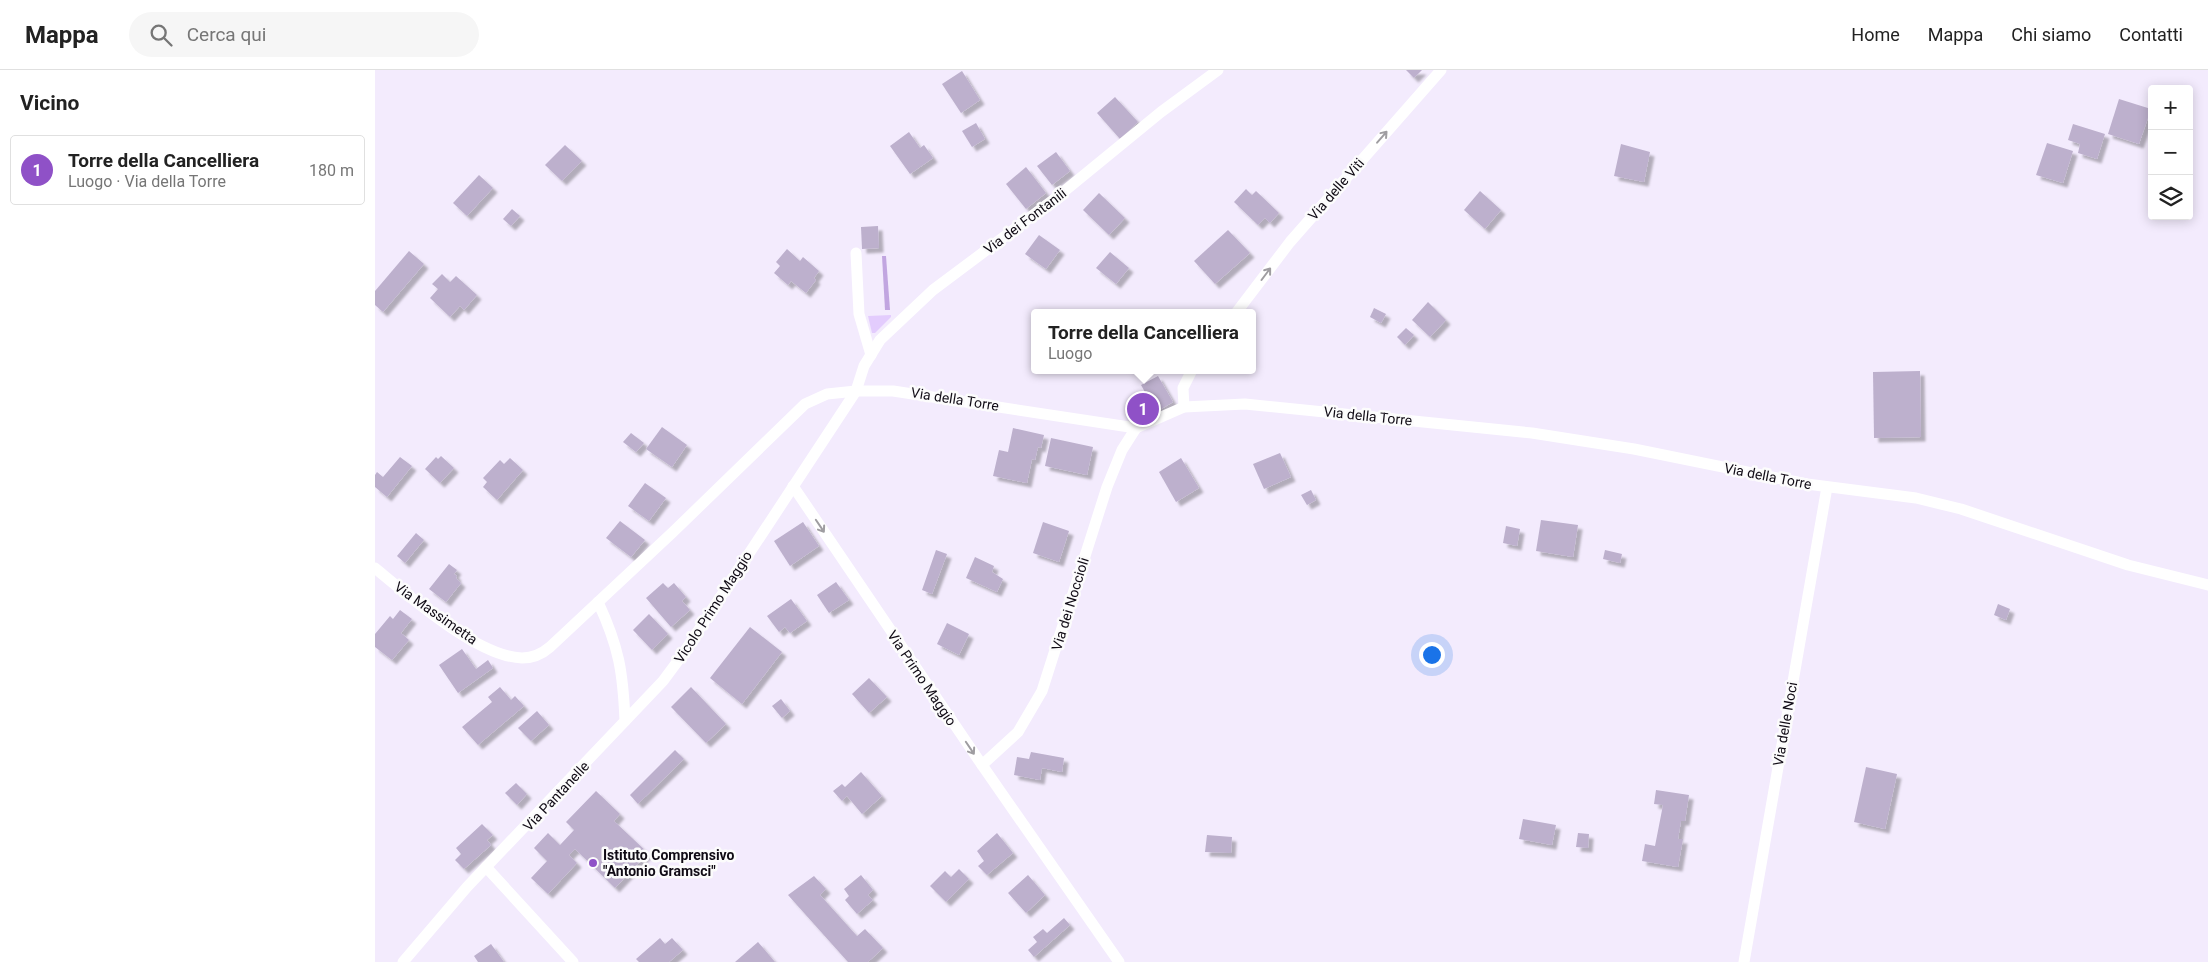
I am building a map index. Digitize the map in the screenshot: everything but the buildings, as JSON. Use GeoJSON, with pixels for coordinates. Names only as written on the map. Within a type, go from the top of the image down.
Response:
{"type":"FeatureCollection","features":[{"type":"Feature","properties":{"kind":"street","name":"Via dei Fontanili"},"geometry":{"type":"LineString","coordinates":[[856,391],[860,375],[871,354],[887,332],[933,290],[1056,198],[1161,112],[1217,70]]}},
{"type":"Feature","properties":{"kind":"street","name":"Via delle Viti"},"geometry":{"type":"LineString","coordinates":[[1239,309],[1290,242],[1441,70]]}},
{"type":"Feature","properties":{"kind":"street"},"geometry":{"type":"LineString","coordinates":[[856,253],[859,314],[871,354]]}},
{"type":"Feature","properties":{"kind":"street"},"geometry":{"type":"LineString","coordinates":[[1184,407],[1183,388],[1190,374]]}},
{"type":"Feature","properties":{"kind":"street","name":"Via della Torre"},"geometry":{"type":"LineString","coordinates":[[598,602],[805,404],[827,394],[893,390],[1136,428],[1184,407],[1221,404],[1281,406],[1532,433],[1601,443],[1751,474],[1946,504],[2128,565],[2208,585]]}},
{"type":"Feature","properties":{"kind":"street"},"geometry":{"type":"LineString","coordinates":[[793,486],[856,391]]}},
{"type":"Feature","properties":{"kind":"street","name":"Via dei Noccioli"},"geometry":{"type":"LineString","coordinates":[[982,765],[1019,732],[1042,690],[1107,487],[1122,450],[1136,428]]}},
{"type":"Feature","properties":{"kind":"street","name":"Vicolo Primo Maggio"},"geometry":{"type":"LineString","coordinates":[[625,721],[663,681],[679,659],[793,486]]}},
{"type":"Feature","properties":{"kind":"street","name":"Via Primo Maggio"},"geometry":{"type":"LineString","coordinates":[[793,486],[982,765],[1119,962]]}},
{"type":"Feature","properties":{"kind":"street","name":"Via delle Noci"},"geometry":{"type":"LineString","coordinates":[[1744,962],[1827,487]]}},
{"type":"Feature","properties":{"kind":"street","name":"Via Massimetta"},"geometry":{"type":"LineString","coordinates":[[375,568],[465,637],[485,647],[517,658],[533,657],[546,650],[598,602]]}},
{"type":"Feature","properties":{"kind":"street"},"geometry":{"type":"LineString","coordinates":[[598,602],[618,651],[623,684],[625,721]]}},
{"type":"Feature","properties":{"kind":"street","name":"Via Pantanelle"},"geometry":{"type":"LineString","coordinates":[[403,962],[486,867],[625,721]]}},
{"type":"Feature","properties":{"kind":"street"},"geometry":{"type":"LineString","coordinates":[[486,867],[573,962]]}},
{"type":"Feature","properties":{"kind":"shaded area"},"geometry":{"type":"Polygon","coordinates":[[[882,256],[886,256],[890,310],[885,310],[882,256]]]}},
{"type":"Feature","properties":{"kind":"shaded area"},"geometry":{"type":"Polygon","coordinates":[[[891,315],[875,333],[872,333],[868,316],[891,315]]]}},
{"type":"Feature","properties":{"kind":"place","name":"Torre della Cancelliera"},"geometry":{"type":"Point","coordinates":[1143,409]}},
{"type":"Feature","properties":{"kind":"place","name":"Istituto Comprensivo \"Antonio Gramsci\""},"geometry":{"type":"Point","coordinates":[593,863]}}]}
